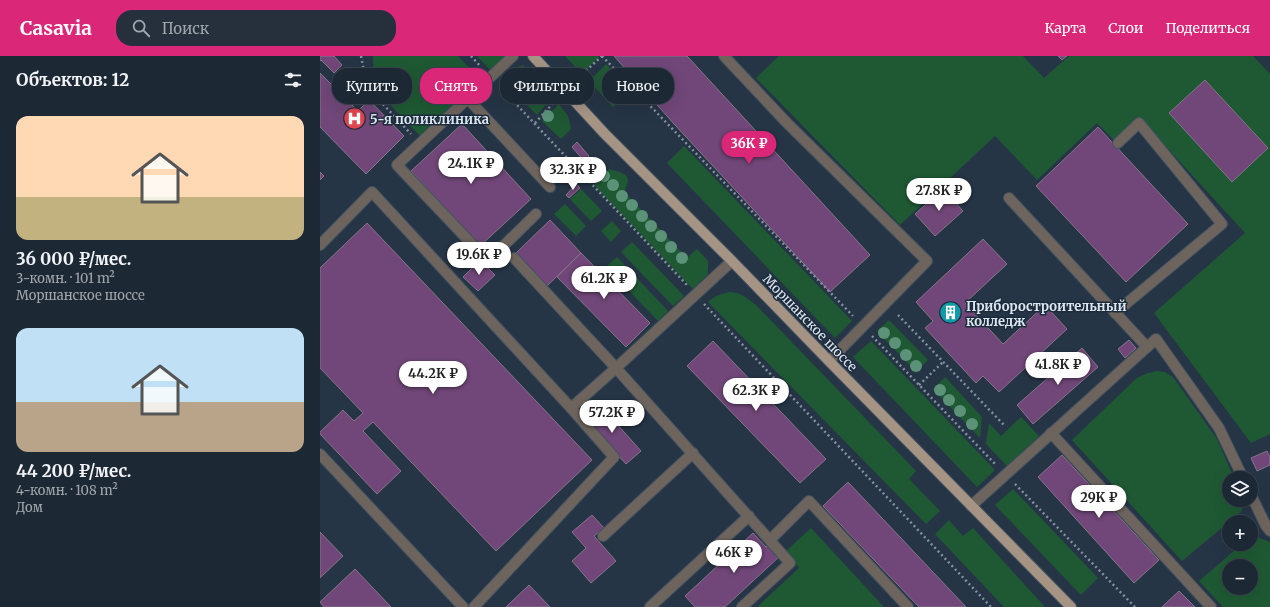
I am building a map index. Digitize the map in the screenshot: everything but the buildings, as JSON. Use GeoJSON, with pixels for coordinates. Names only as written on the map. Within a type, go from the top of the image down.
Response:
{"type":"FeatureCollection","features":[{"type":"Feature","properties":{"kind":"main road","name":"Моршанское шоссе"},"geometry":{"type":"LineString","coordinates":[[533,56],[605,134],[732,261],[1071,607]]}},
{"type":"Feature","properties":{"kind":"lane"},"geometry":{"type":"LineString","coordinates":[[492,75],[513,56]]}},
{"type":"Feature","properties":{"kind":"lane"},"geometry":{"type":"LineString","coordinates":[[724,56],[787,123],[927,261],[829,361]]}},
{"type":"Feature","properties":{"kind":"lane"},"geometry":{"type":"LineString","coordinates":[[463,104],[397,164],[488,261],[536,214]]}},
{"type":"Feature","properties":{"kind":"lane"},"geometry":{"type":"LineString","coordinates":[[473,104],[550,187]]}},
{"type":"Feature","properties":{"kind":"lane"},"geometry":{"type":"LineString","coordinates":[[1115,312],[1222,224],[1139,123],[1118,143]]}},
{"type":"Feature","properties":{"kind":"lane"},"geometry":{"type":"LineString","coordinates":[[320,245],[372,192],[614,456],[474,607]]}},
{"type":"Feature","properties":{"kind":"lane"},"geometry":{"type":"LineString","coordinates":[[1009,198],[1147,347]]}},
{"type":"Feature","properties":{"kind":"lane"},"geometry":{"type":"LineString","coordinates":[[514,258],[693,453],[790,563],[742,607]]}},
{"type":"Feature","properties":{"kind":"lane"},"geometry":{"type":"LineString","coordinates":[[571,408],[732,261]]}},
{"type":"Feature","properties":{"kind":"lane"},"geometry":{"type":"LineString","coordinates":[[971,506],[1156,339],[1219,428],[1240,471]]}},
{"type":"Feature","properties":{"kind":"lane"},"geometry":{"type":"LineString","coordinates":[[1051,433],[1211,607]]}},
{"type":"Feature","properties":{"kind":"lane"},"geometry":{"type":"LineString","coordinates":[[603,536],[693,453]]}},
{"type":"Feature","properties":{"kind":"lane"},"geometry":{"type":"LineString","coordinates":[[320,454],[463,607]]}},
{"type":"Feature","properties":{"kind":"lane"},"geometry":{"type":"LineString","coordinates":[[770,540],[809,501],[908,607]]}},
{"type":"Feature","properties":{"kind":"lane"},"geometry":{"type":"LineString","coordinates":[[1257,507],[1266,526],[1270,530]]}},
{"type":"Feature","properties":{"kind":"lane"},"geometry":{"type":"LineString","coordinates":[[650,607],[749,516]]}},
{"type":"Feature","properties":{"kind":"path"},"geometry":{"type":"LineString","coordinates":[[361,56],[368,87],[420,143]]}},
{"type":"Feature","properties":{"kind":"path"},"geometry":{"type":"LineString","coordinates":[[470,56],[481,68]]}},
{"type":"Feature","properties":{"kind":"path"},"geometry":{"type":"LineString","coordinates":[[492,79],[991,607]]}},
{"type":"Feature","properties":{"kind":"path"},"geometry":{"type":"LineString","coordinates":[[898,315],[1004,425]]}},
{"type":"Feature","properties":{"kind":"path"},"geometry":{"type":"LineString","coordinates":[[920,385],[943,362]]}},
{"type":"Feature","properties":{"kind":"green space"},"geometry":{"type":"Polygon","coordinates":[[[373,56],[458,56],[470,68],[420,68],[420,104],[456,104],[421,137],[389,104],[412,104],[412,68],[373,68],[373,56]]]}},
{"type":"Feature","properties":{"kind":"green space"},"geometry":{"type":"Polygon","coordinates":[[[477,56],[505,56],[492,68],[488,68],[477,56]]]}},
{"type":"Feature","properties":{"kind":"green space"},"geometry":{"type":"Polygon","coordinates":[[[565,56],[599,57],[588,68],[576,68],[565,56]]]}},
{"type":"Feature","properties":{"kind":"green space"},"geometry":{"type":"Polygon","coordinates":[[[779,56],[1023,56],[1044,78],[1069,56],[1253,56],[1270,74],[1270,434],[1251,443],[1154,313],[1245,233],[1139,117],[1115,141],[1097,123],[1037,180],[995,136],[900,225],[756,78],[779,56]]]}},
{"type":"Feature","properties":{"kind":"green space"},"geometry":{"type":"Polygon","coordinates":[[[606,64],[610,68],[602,68],[606,64]]]}},
{"type":"Feature","properties":{"kind":"green space"},"geometry":{"type":"Polygon","coordinates":[[[523,65],[526,68],[517,68],[523,65]]]}},
{"type":"Feature","properties":{"kind":"green space"},"geometry":{"type":"Polygon","coordinates":[[[602,68],[602,95],[594,86],[594,76],[602,68]]]}},
{"type":"Feature","properties":{"kind":"green space"},"geometry":{"type":"Polygon","coordinates":[[[526,104],[547,104],[537,115],[526,104]]]}},
{"type":"Feature","properties":{"kind":"green space"},"geometry":{"type":"Polygon","coordinates":[[[559,104],[568,116],[571,129],[561,139],[542,121],[559,104]]]}},
{"type":"Feature","properties":{"kind":"green space"},"geometry":{"type":"Polygon","coordinates":[[[684,146],[852,321],[835,338],[667,163],[684,146]]]}},
{"type":"Feature","properties":{"kind":"green space"},"geometry":{"type":"Polygon","coordinates":[[[609,169],[620,172],[628,178],[627,186],[624,192],[687,258],[697,249],[708,261],[708,274],[693,289],[594,185],[609,169]]]}},
{"type":"Feature","properties":{"kind":"green space"},"geometry":{"type":"Polygon","coordinates":[[[581,189],[602,211],[591,221],[570,199],[581,189]]]}},
{"type":"Feature","properties":{"kind":"green space"},"geometry":{"type":"Polygon","coordinates":[[[565,204],[586,226],[576,236],[554,214],[565,204]]]}},
{"type":"Feature","properties":{"kind":"green space"},"geometry":{"type":"Polygon","coordinates":[[[612,221],[621,231],[611,242],[601,231],[612,221]]]}},
{"type":"Feature","properties":{"kind":"green space"},"geometry":{"type":"Polygon","coordinates":[[[632,242],[684,296],[673,306],[621,252],[632,242]]]}},
{"type":"Feature","properties":{"kind":"green space"},"geometry":{"type":"Polygon","coordinates":[[[617,257],[668,311],[658,321],[606,267],[617,257]]]}},
{"type":"Feature","properties":{"kind":"green space"},"geometry":{"type":"Polygon","coordinates":[[[729,292],[740,294],[756,305],[916,471],[909,479],[940,511],[926,524],[708,302],[716,296],[729,292]]]}},
{"type":"Feature","properties":{"kind":"green space"},"geometry":{"type":"Polygon","coordinates":[[[889,320],[928,360],[916,372],[877,331],[889,320]]]}},
{"type":"Feature","properties":{"kind":"green space"},"geometry":{"type":"Polygon","coordinates":[[[871,341],[995,470],[977,487],[853,357],[871,341]]]}},
{"type":"Feature","properties":{"kind":"green space"},"geometry":{"type":"Polygon","coordinates":[[[1157,371],[1165,372],[1173,377],[1217,439],[1231,471],[1222,471],[1222,507],[1243,507],[1241,512],[1237,515],[1222,515],[1222,528],[1182,561],[1072,440],[1137,378],[1157,371]]]}},
{"type":"Feature","properties":{"kind":"green space"},"geometry":{"type":"Polygon","coordinates":[[[945,377],[982,417],[980,438],[933,389],[945,377]]]}},
{"type":"Feature","properties":{"kind":"green space"},"geometry":{"type":"Polygon","coordinates":[[[1021,417],[1039,436],[1007,466],[986,444],[989,423],[1001,436],[1021,417]]]}},
{"type":"Feature","properties":{"kind":"green space"},"geometry":{"type":"Polygon","coordinates":[[[1013,489],[1098,578],[1081,595],[995,505],[1013,489]]]}},
{"type":"Feature","properties":{"kind":"green space"},"geometry":{"type":"Polygon","coordinates":[[[949,520],[963,536],[973,528],[1045,607],[1004,607],[935,534],[949,520]]]}},
{"type":"Feature","properties":{"kind":"green space"},"geometry":{"type":"Polygon","coordinates":[[[811,528],[884,607],[757,607],[799,568],[785,552],[811,528]]]}},
{"type":"Feature","properties":{"kind":"green space"},"geometry":{"type":"Polygon","coordinates":[[[1258,537],[1270,542],[1270,607],[1223,607],[1199,581],[1222,561],[1222,595],[1258,595],[1258,559],[1225,559],[1234,551],[1258,551],[1258,537]]]}},
{"type":"Feature","properties":{"kind":"place","name":"5-я поликлиника"},"geometry":{"type":"Point","coordinates":[354,119]}},
{"type":"Feature","properties":{"kind":"place","name":"Приборостроительный колледж"},"geometry":{"type":"Point","coordinates":[950,313]}}]}
